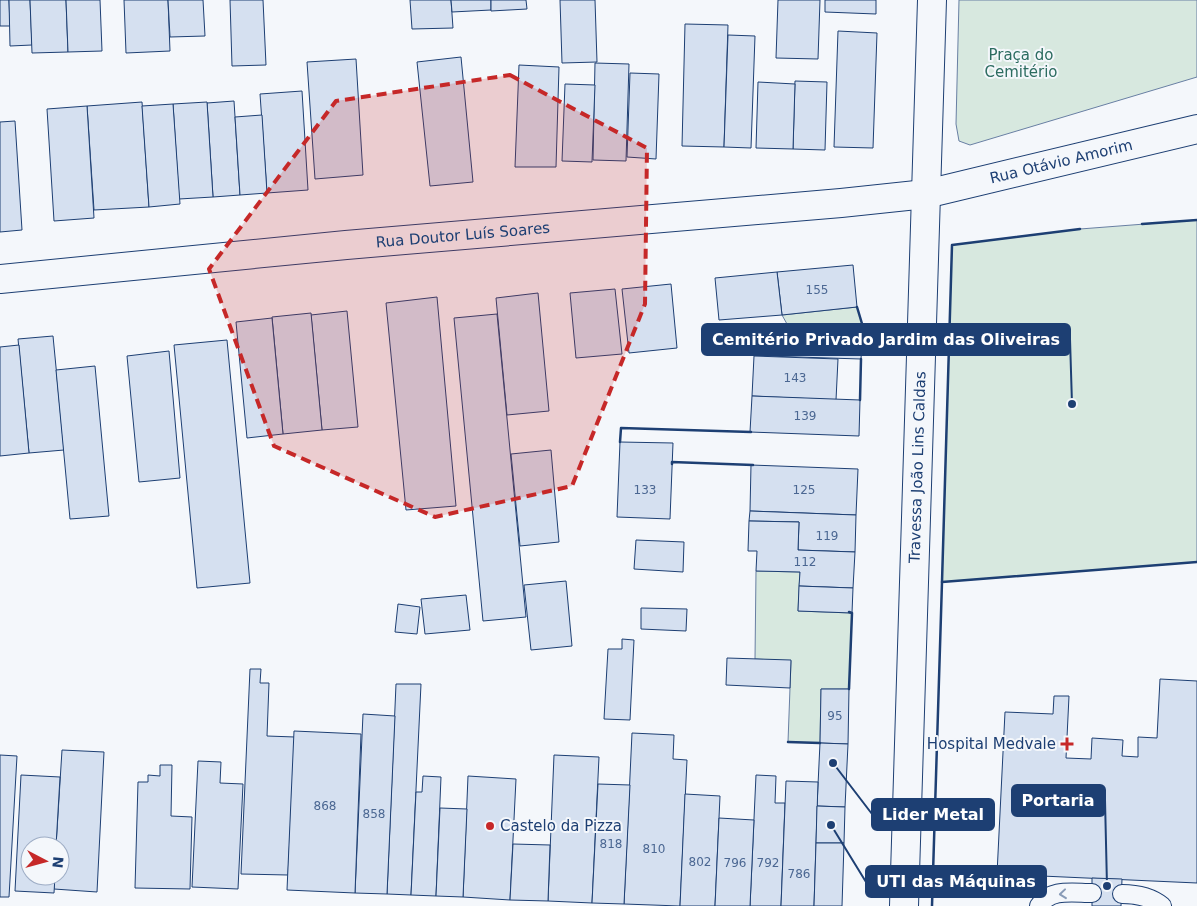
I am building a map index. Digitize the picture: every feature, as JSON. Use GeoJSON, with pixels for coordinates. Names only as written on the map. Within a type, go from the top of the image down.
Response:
{"type":"FeatureCollection","features":[{"type":"Feature","properties":{"kind":"street","name":"Travessa João Lins Caldas"},"geometry":{"type":"LineString","coordinates":[[904,906],[932,0]]}},
{"type":"Feature","properties":{"kind":"street","name":"Rua Otávio Amorim"},"geometry":{"type":"LineString","coordinates":[[926,194],[1197,129]]}},
{"type":"Feature","properties":{"kind":"street","name":"Rua Doutor Luís Soares"},"geometry":{"type":"LineString","coordinates":[[0,279],[336,246],[841,204],[926,194]]}},
{"type":"Feature","properties":{"kind":"lane"},"geometry":{"type":"LineString","coordinates":[[1039,906],[1043,899],[1060,892],[1092,893]]}},
{"type":"Feature","properties":{"kind":"lane"},"geometry":{"type":"LineString","coordinates":[[1122,894],[1136,894],[1151,899],[1162,906]]}},
{"type":"Feature","properties":{"kind":"highlighted area"},"geometry":{"type":"Polygon","coordinates":[[[510,75],[647,148],[645,304],[572,486],[435,517],[274,446],[209,269],[336,101],[510,75]]]}},
{"type":"Feature","properties":{"kind":"green space","name":"Praça do Cemitério"},"geometry":{"type":"Polygon","coordinates":[[[959,0],[1197,0],[1197,77],[970,145],[959,141],[956,124],[959,0]]]}},
{"type":"Feature","properties":{"kind":"green space"},"geometry":{"type":"Polygon","coordinates":[[[1197,220],[1197,562],[942,582],[952,245],[1080,229],[1197,220]]]}},
{"type":"Feature","properties":{"kind":"green space"},"geometry":{"type":"Polygon","coordinates":[[[857,307],[863,327],[787,324],[782,315],[857,307]]]}},
{"type":"Feature","properties":{"kind":"green space"},"geometry":{"type":"Polygon","coordinates":[[[756,571],[800,572],[798,611],[852,613],[849,689],[821,689],[820,743],[788,742],[791,661],[755,659],[756,571]]]}},
{"type":"Feature","properties":{"kind":"building"},"geometry":{"type":"Polygon","coordinates":[[[0,0],[9,0],[10,26],[0,26],[0,0]]]}},
{"type":"Feature","properties":{"kind":"building"},"geometry":{"type":"Polygon","coordinates":[[[9,0],[30,0],[32,45],[10,46],[9,0]]]}},
{"type":"Feature","properties":{"kind":"building"},"geometry":{"type":"Polygon","coordinates":[[[30,0],[66,0],[68,52],[32,53],[30,0]]]}},
{"type":"Feature","properties":{"kind":"building"},"geometry":{"type":"Polygon","coordinates":[[[66,0],[100,0],[102,51],[68,52],[66,0]]]}},
{"type":"Feature","properties":{"kind":"building"},"geometry":{"type":"Polygon","coordinates":[[[124,0],[168,0],[170,51],[126,53],[124,0]]]}},
{"type":"Feature","properties":{"kind":"building"},"geometry":{"type":"Polygon","coordinates":[[[168,0],[203,0],[205,36],[170,37],[168,0]]]}},
{"type":"Feature","properties":{"kind":"building"},"geometry":{"type":"Polygon","coordinates":[[[230,0],[263,0],[266,65],[232,66],[230,0]]]}},
{"type":"Feature","properties":{"kind":"building"},"geometry":{"type":"Polygon","coordinates":[[[410,0],[451,0],[453,28],[412,29],[410,0]]]}},
{"type":"Feature","properties":{"kind":"building"},"geometry":{"type":"Polygon","coordinates":[[[451,0],[491,0],[491,10],[452,12],[451,0]]]}},
{"type":"Feature","properties":{"kind":"building"},"geometry":{"type":"Polygon","coordinates":[[[491,0],[526,0],[527,9],[491,11],[491,0]]]}},
{"type":"Feature","properties":{"kind":"building"},"geometry":{"type":"Polygon","coordinates":[[[560,0],[595,0],[597,62],[562,63],[560,0]]]}},
{"type":"Feature","properties":{"kind":"building"},"geometry":{"type":"Polygon","coordinates":[[[778,0],[820,0],[818,59],[776,58],[778,0]]]}},
{"type":"Feature","properties":{"kind":"building"},"geometry":{"type":"Polygon","coordinates":[[[825,0],[876,0],[876,14],[825,12],[825,0]]]}},
{"type":"Feature","properties":{"kind":"building"},"geometry":{"type":"Polygon","coordinates":[[[685,24],[728,25],[724,147],[682,146],[685,24]]]}},
{"type":"Feature","properties":{"kind":"building"},"geometry":{"type":"Polygon","coordinates":[[[838,31],[877,33],[873,148],[834,147],[838,31]]]}},
{"type":"Feature","properties":{"kind":"building"},"geometry":{"type":"Polygon","coordinates":[[[728,35],[755,36],[751,148],[724,147],[728,35]]]}},
{"type":"Feature","properties":{"kind":"building"},"geometry":{"type":"Polygon","coordinates":[[[461,57],[473,182],[430,186],[417,62],[461,57]]]}},
{"type":"Feature","properties":{"kind":"building"},"geometry":{"type":"Polygon","coordinates":[[[356,59],[363,175],[315,179],[307,62],[356,59]]]}},
{"type":"Feature","properties":{"kind":"building"},"geometry":{"type":"Polygon","coordinates":[[[595,63],[629,64],[626,161],[593,160],[595,63]]]}},
{"type":"Feature","properties":{"kind":"building"},"geometry":{"type":"Polygon","coordinates":[[[519,65],[559,67],[556,167],[515,167],[519,65]]]}},
{"type":"Feature","properties":{"kind":"building"},"geometry":{"type":"Polygon","coordinates":[[[630,73],[659,74],[656,159],[627,157],[630,73]]]}},
{"type":"Feature","properties":{"kind":"building"},"geometry":{"type":"Polygon","coordinates":[[[795,81],[827,82],[825,150],[793,149],[795,81]]]}},
{"type":"Feature","properties":{"kind":"building"},"geometry":{"type":"Polygon","coordinates":[[[758,82],[795,84],[793,149],[756,148],[758,82]]]}},
{"type":"Feature","properties":{"kind":"building"},"geometry":{"type":"Polygon","coordinates":[[[565,84],[595,85],[592,162],[562,161],[565,84]]]}},
{"type":"Feature","properties":{"kind":"building"},"geometry":{"type":"Polygon","coordinates":[[[302,91],[308,190],[267,193],[260,94],[302,91]]]}},
{"type":"Feature","properties":{"kind":"building"},"geometry":{"type":"Polygon","coordinates":[[[234,101],[240,195],[213,197],[207,103],[234,101]]]}},
{"type":"Feature","properties":{"kind":"building"},"geometry":{"type":"Polygon","coordinates":[[[142,102],[149,207],[94,210],[87,106],[142,102]]]}},
{"type":"Feature","properties":{"kind":"building"},"geometry":{"type":"Polygon","coordinates":[[[207,102],[213,197],[179,199],[173,104],[207,102]]]}},
{"type":"Feature","properties":{"kind":"building"},"geometry":{"type":"Polygon","coordinates":[[[173,104],[180,204],[149,207],[142,106],[173,104]]]}},
{"type":"Feature","properties":{"kind":"building"},"geometry":{"type":"Polygon","coordinates":[[[87,106],[94,218],[54,221],[47,109],[87,106]]]}},
{"type":"Feature","properties":{"kind":"building"},"geometry":{"type":"Polygon","coordinates":[[[262,115],[267,193],[240,195],[235,117],[262,115]]]}},
{"type":"Feature","properties":{"kind":"building"},"geometry":{"type":"Polygon","coordinates":[[[15,121],[22,230],[0,232],[0,122],[15,121]]]}},
{"type":"Feature","properties":{"kind":"building"},"geometry":{"type":"Polygon","coordinates":[[[853,265],[857,307],[782,315],[777,272],[853,265]]]}},
{"type":"Feature","properties":{"kind":"building"},"geometry":{"type":"Polygon","coordinates":[[[777,272],[782,315],[719,320],[715,278],[777,272]]]}},
{"type":"Feature","properties":{"kind":"building"},"geometry":{"type":"Polygon","coordinates":[[[671,284],[677,348],[629,353],[622,289],[671,284]]]}},
{"type":"Feature","properties":{"kind":"building"},"geometry":{"type":"Polygon","coordinates":[[[615,289],[622,354],[576,358],[570,293],[615,289]]]}},
{"type":"Feature","properties":{"kind":"building"},"geometry":{"type":"Polygon","coordinates":[[[538,293],[549,411],[507,415],[496,298],[538,293]]]}},
{"type":"Feature","properties":{"kind":"building"},"geometry":{"type":"Polygon","coordinates":[[[437,297],[456,506],[406,510],[386,303],[437,297]]]}},
{"type":"Feature","properties":{"kind":"building"},"geometry":{"type":"Polygon","coordinates":[[[347,311],[358,427],[322,430],[311,315],[347,311]]]}},
{"type":"Feature","properties":{"kind":"building"},"geometry":{"type":"Polygon","coordinates":[[[311,313],[322,430],[283,434],[272,317],[311,313]]]}},
{"type":"Feature","properties":{"kind":"building"},"geometry":{"type":"Polygon","coordinates":[[[497,314],[526,617],[483,621],[454,318],[497,314]]]}},
{"type":"Feature","properties":{"kind":"building"},"geometry":{"type":"Polygon","coordinates":[[[272,318],[283,434],[247,438],[236,322],[272,318]]]}},
{"type":"Feature","properties":{"kind":"building"},"geometry":{"type":"Polygon","coordinates":[[[765,324],[863,327],[861,359],[764,356],[765,324]]]}},
{"type":"Feature","properties":{"kind":"building"},"geometry":{"type":"Polygon","coordinates":[[[53,336],[64,450],[29,453],[18,339],[53,336]]]}},
{"type":"Feature","properties":{"kind":"building"},"geometry":{"type":"Polygon","coordinates":[[[227,340],[250,583],[197,588],[174,345],[227,340]]]}},
{"type":"Feature","properties":{"kind":"building"},"geometry":{"type":"Polygon","coordinates":[[[19,345],[29,453],[0,456],[0,347],[19,345]]]}},
{"type":"Feature","properties":{"kind":"building"},"geometry":{"type":"Polygon","coordinates":[[[169,351],[180,478],[139,482],[127,356],[169,351]]]}},
{"type":"Feature","properties":{"kind":"building"},"geometry":{"type":"Polygon","coordinates":[[[754,356],[838,359],[836,400],[752,396],[754,356]]]}},
{"type":"Feature","properties":{"kind":"building"},"geometry":{"type":"Polygon","coordinates":[[[95,366],[109,516],[70,519],[56,370],[95,366]]]}},
{"type":"Feature","properties":{"kind":"building"},"geometry":{"type":"Polygon","coordinates":[[[752,396],[860,400],[859,436],[750,432],[752,396]]]}},
{"type":"Feature","properties":{"kind":"building"},"geometry":{"type":"Polygon","coordinates":[[[620,442],[673,443],[670,519],[617,517],[620,442]]]}},
{"type":"Feature","properties":{"kind":"building"},"geometry":{"type":"Polygon","coordinates":[[[551,450],[559,542],[520,546],[511,454],[551,450]]]}},
{"type":"Feature","properties":{"kind":"building"},"geometry":{"type":"Polygon","coordinates":[[[751,465],[858,469],[856,515],[750,511],[751,465]]]}},
{"type":"Feature","properties":{"kind":"building"},"geometry":{"type":"Polygon","coordinates":[[[750,511],[856,515],[855,552],[798,550],[799,522],[749,521],[750,511]]]}},
{"type":"Feature","properties":{"kind":"building"},"geometry":{"type":"Polygon","coordinates":[[[749,521],[799,522],[798,550],[855,552],[853,588],[799,586],[800,572],[756,571],[757,551],[748,551],[749,521]]]}},
{"type":"Feature","properties":{"kind":"building"},"geometry":{"type":"Polygon","coordinates":[[[636,540],[684,542],[683,572],[634,569],[636,540]]]}},
{"type":"Feature","properties":{"kind":"building"},"geometry":{"type":"Polygon","coordinates":[[[566,581],[572,646],[531,650],[524,585],[566,581]]]}},
{"type":"Feature","properties":{"kind":"building"},"geometry":{"type":"Polygon","coordinates":[[[799,586],[853,588],[852,613],[798,611],[799,586]]]}},
{"type":"Feature","properties":{"kind":"building"},"geometry":{"type":"Polygon","coordinates":[[[466,595],[470,630],[425,634],[421,599],[466,595]]]}},
{"type":"Feature","properties":{"kind":"building"},"geometry":{"type":"Polygon","coordinates":[[[398,604],[420,607],[417,634],[395,632],[398,604]]]}},
{"type":"Feature","properties":{"kind":"building"},"geometry":{"type":"Polygon","coordinates":[[[641,608],[687,609],[686,631],[641,629],[641,608]]]}},
{"type":"Feature","properties":{"kind":"building"},"geometry":{"type":"Polygon","coordinates":[[[622,639],[634,640],[630,720],[604,719],[608,649],[622,649],[622,639]]]}},
{"type":"Feature","properties":{"kind":"building"},"geometry":{"type":"Polygon","coordinates":[[[727,658],[791,660],[790,688],[726,685],[727,658]]]}},
{"type":"Feature","properties":{"kind":"building"},"geometry":{"type":"Polygon","coordinates":[[[250,669],[261,669],[260,683],[269,683],[267,736],[295,737],[288,875],[241,874],[250,669]]]}},
{"type":"Feature","properties":{"kind":"building"},"geometry":{"type":"Polygon","coordinates":[[[1160,679],[1197,681],[1197,883],[997,874],[1005,712],[1053,714],[1054,696],[1069,696],[1066,758],[1091,759],[1092,738],[1123,740],[1122,756],[1138,757],[1138,737],[1157,738],[1160,679]]]}},
{"type":"Feature","properties":{"kind":"building"},"geometry":{"type":"Polygon","coordinates":[[[396,684],[421,684],[411,895],[387,894],[396,684]]]}},
{"type":"Feature","properties":{"kind":"building"},"geometry":{"type":"Polygon","coordinates":[[[821,689],[849,689],[848,744],[820,743],[821,689]]]}},
{"type":"Feature","properties":{"kind":"building"},"geometry":{"type":"Polygon","coordinates":[[[363,714],[395,716],[387,894],[355,893],[363,714]]]}},
{"type":"Feature","properties":{"kind":"building"},"geometry":{"type":"Polygon","coordinates":[[[294,731],[361,734],[355,893],[287,890],[294,731]]]}},
{"type":"Feature","properties":{"kind":"building"},"geometry":{"type":"Polygon","coordinates":[[[632,733],[674,735],[673,759],[687,760],[680,906],[624,904],[632,733]]]}},
{"type":"Feature","properties":{"kind":"building"},"geometry":{"type":"Polygon","coordinates":[[[820,743],[848,744],[845,807],[817,806],[820,743]]]}},
{"type":"Feature","properties":{"kind":"building"},"geometry":{"type":"Polygon","coordinates":[[[62,750],[104,752],[97,892],[54,889],[54,886],[70,886],[70,836],[57,836],[62,750]]]}},
{"type":"Feature","properties":{"kind":"building"},"geometry":{"type":"Polygon","coordinates":[[[0,755],[17,756],[9,897],[0,897],[0,755]]]}},
{"type":"Feature","properties":{"kind":"building"},"geometry":{"type":"Polygon","coordinates":[[[554,755],[599,757],[592,903],[548,901],[554,755]]]}},
{"type":"Feature","properties":{"kind":"building"},"geometry":{"type":"Polygon","coordinates":[[[198,761],[221,762],[220,783],[243,784],[238,889],[192,887],[198,761]]]}},
{"type":"Feature","properties":{"kind":"building"},"geometry":{"type":"Polygon","coordinates":[[[160,765],[172,765],[171,816],[192,817],[190,889],[135,888],[138,782],[148,782],[148,775],[160,776],[160,765]]]}},
{"type":"Feature","properties":{"kind":"building"},"geometry":{"type":"Polygon","coordinates":[[[21,775],[60,777],[57,836],[20,836],[20,886],[54,886],[54,893],[15,891],[21,775]]]}},
{"type":"Feature","properties":{"kind":"building"},"geometry":{"type":"Polygon","coordinates":[[[756,775],[776,776],[775,803],[785,803],[781,906],[750,906],[756,775]]]}},
{"type":"Feature","properties":{"kind":"building"},"geometry":{"type":"Polygon","coordinates":[[[423,776],[441,777],[436,896],[411,895],[416,792],[422,792],[423,776]]]}},
{"type":"Feature","properties":{"kind":"building","name":"Castelo da Pizza"},"geometry":{"type":"Polygon","coordinates":[[[468,776],[516,779],[510,900],[463,897],[468,776]]]}},
{"type":"Feature","properties":{"kind":"building"},"geometry":{"type":"Polygon","coordinates":[[[786,781],[818,782],[814,906],[781,906],[786,781]]]}},
{"type":"Feature","properties":{"kind":"building"},"geometry":{"type":"Polygon","coordinates":[[[598,784],[630,785],[624,904],[592,903],[598,784]]]}},
{"type":"Feature","properties":{"kind":"building"},"geometry":{"type":"Polygon","coordinates":[[[685,794],[720,796],[715,906],[680,906],[685,794]]]}},
{"type":"Feature","properties":{"kind":"building"},"geometry":{"type":"Polygon","coordinates":[[[817,806],[845,807],[844,843],[816,843],[817,806]]]}},
{"type":"Feature","properties":{"kind":"building"},"geometry":{"type":"Polygon","coordinates":[[[440,808],[467,809],[463,897],[436,896],[440,808]]]}},
{"type":"Feature","properties":{"kind":"building"},"geometry":{"type":"Polygon","coordinates":[[[719,818],[754,820],[750,906],[715,906],[719,818]]]}},
{"type":"Feature","properties":{"kind":"building"},"geometry":{"type":"Polygon","coordinates":[[[816,843],[844,843],[842,906],[814,906],[816,843]]]}},
{"type":"Feature","properties":{"kind":"building"},"geometry":{"type":"Polygon","coordinates":[[[513,844],[550,845],[548,901],[510,900],[513,844]]]}},
{"type":"Feature","properties":{"kind":"building"},"geometry":{"type":"Polygon","coordinates":[[[1092,878],[1122,879],[1121,906],[1092,906],[1092,878]]]}},
{"type":"Feature","properties":{"kind":"wall"},"geometry":{"type":"LineString","coordinates":[[1142,224],[1197,220]]}},
{"type":"Feature","properties":{"kind":"wall"},"geometry":{"type":"LineString","coordinates":[[942,582],[952,245],[1080,229]]}},
{"type":"Feature","properties":{"kind":"wall"},"geometry":{"type":"LineString","coordinates":[[857,307],[863,327]]}},
{"type":"Feature","properties":{"kind":"wall"},"geometry":{"type":"LineString","coordinates":[[860,400],[861,359]]}},
{"type":"Feature","properties":{"kind":"wall"},"geometry":{"type":"LineString","coordinates":[[620,442],[621,428],[751,432]]}},
{"type":"Feature","properties":{"kind":"wall"},"geometry":{"type":"LineString","coordinates":[[672,464],[672,462],[753,465]]}},
{"type":"Feature","properties":{"kind":"wall"},"geometry":{"type":"LineString","coordinates":[[932,906],[942,582],[1197,562]]}},
{"type":"Feature","properties":{"kind":"wall"},"geometry":{"type":"LineString","coordinates":[[849,612],[852,613],[849,689]]}},
{"type":"Feature","properties":{"kind":"wall"},"geometry":{"type":"LineString","coordinates":[[788,742],[820,743]]}},
{"type":"Feature","properties":{"kind":"place","name":"Cemitério Privado Jardim das Oliveiras"},"geometry":{"type":"Point","coordinates":[1072,404]}},
{"type":"Feature","properties":{"kind":"place","name":"Hospital Medvale"},"geometry":{"type":"Point","coordinates":[1067,744]}},
{"type":"Feature","properties":{"kind":"place","name":"Lider Metal"},"geometry":{"type":"Point","coordinates":[833,763]}},
{"type":"Feature","properties":{"kind":"place","name":"UTI das Máquinas"},"geometry":{"type":"Point","coordinates":[831,825]}},
{"type":"Feature","properties":{"kind":"place","name":"Castelo da Pizza"},"geometry":{"type":"Point","coordinates":[490,826]}},
{"type":"Feature","properties":{"kind":"place","name":"Portaria"},"geometry":{"type":"Point","coordinates":[1107,886]}}]}
